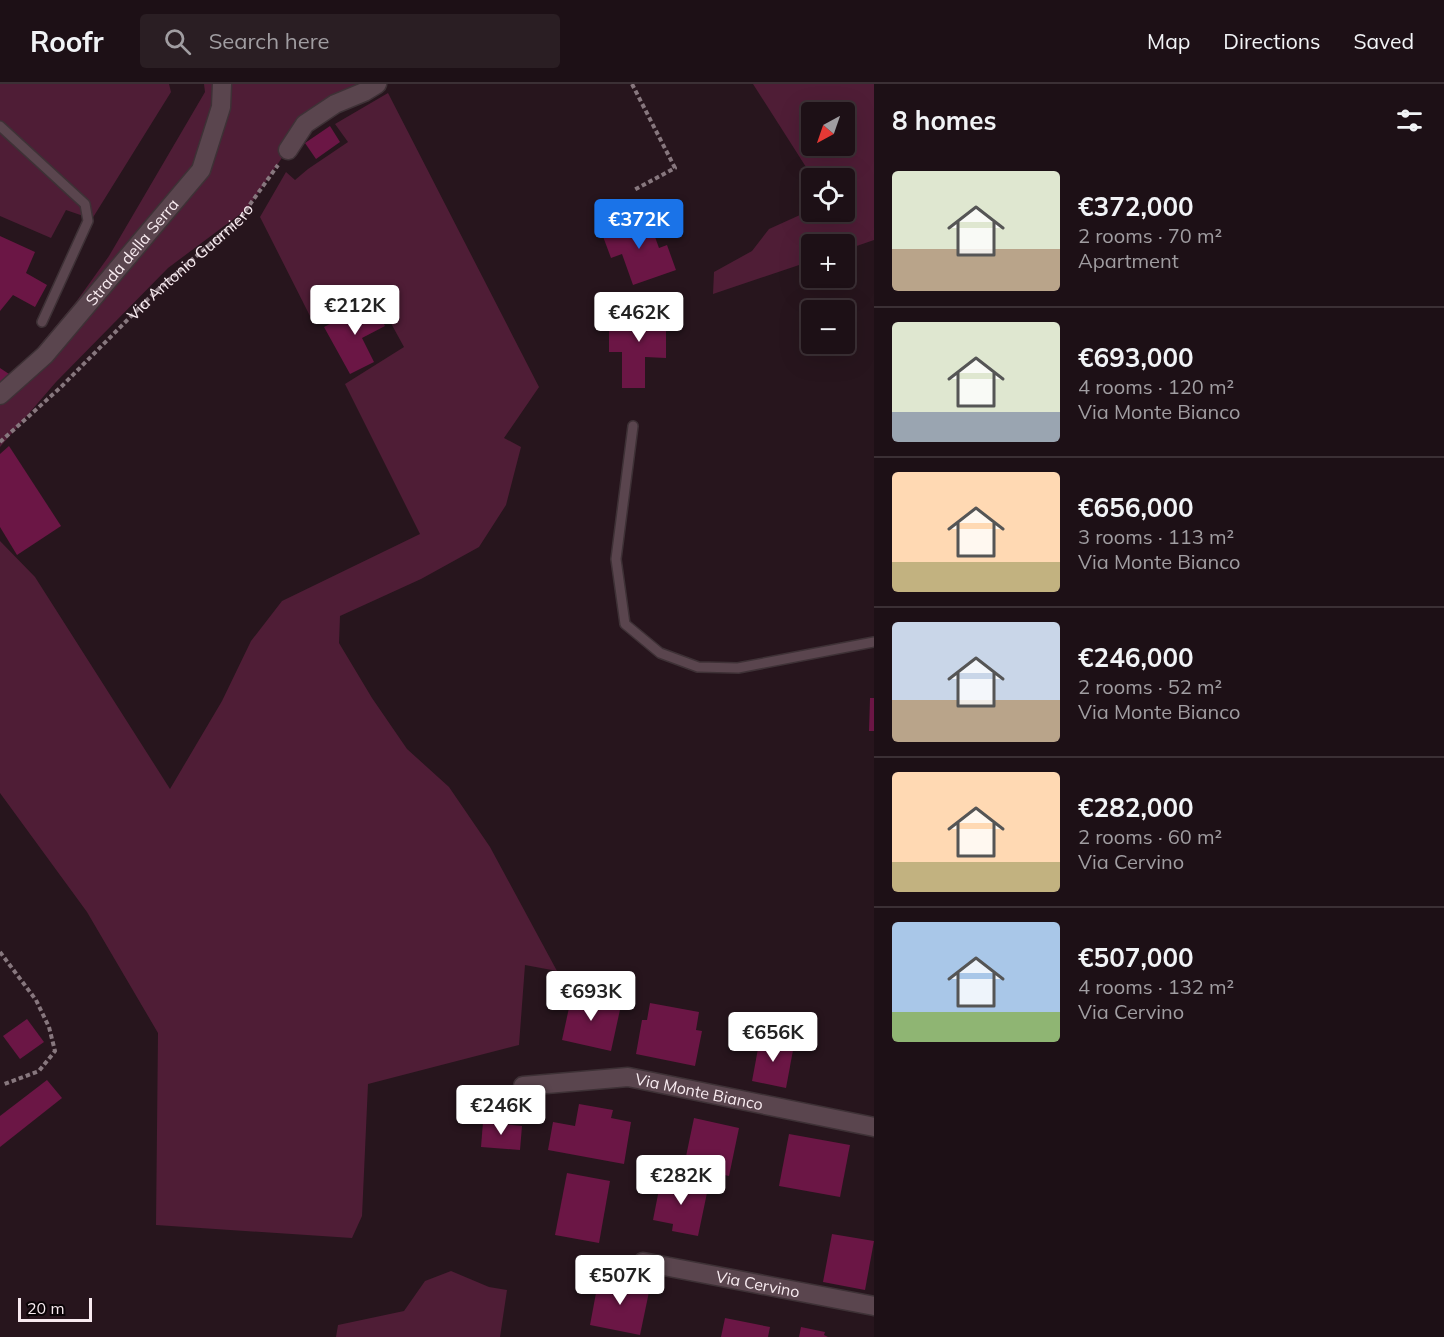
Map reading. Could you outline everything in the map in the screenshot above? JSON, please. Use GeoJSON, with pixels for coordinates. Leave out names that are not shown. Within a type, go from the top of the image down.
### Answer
{"type":"FeatureCollection","features":[{"type":"Feature","properties":{"kind":"street","name":"Strada della Serra"},"geometry":{"type":"LineString","coordinates":[[0,395],[45,355],[201,170],[221,107],[222,84]]}},
{"type":"Feature","properties":{"kind":"street"},"geometry":{"type":"LineString","coordinates":[[288,150],[305,124],[335,104],[377,84]]}},
{"type":"Feature","properties":{"kind":"street","name":"Via Monte Bianco"},"geometry":{"type":"LineString","coordinates":[[523,1086],[628,1077],[874,1127]]}},
{"type":"Feature","properties":{"kind":"street","name":"Via Cervino"},"geometry":{"type":"LineString","coordinates":[[643,1262],[874,1306]]}},
{"type":"Feature","properties":{"kind":"lane"},"geometry":{"type":"LineString","coordinates":[[0,126],[85,204],[88,221],[42,322]]}},
{"type":"Feature","properties":{"kind":"lane"},"geometry":{"type":"LineString","coordinates":[[633,426],[616,559],[625,624],[660,653],[698,667],[738,668],[874,642]]}},
{"type":"Feature","properties":{"kind":"path"},"geometry":{"type":"LineString","coordinates":[[632,84],[675,168],[634,190]]}},
{"type":"Feature","properties":{"kind":"path","name":"Via Antonio Guarniero"},"geometry":{"type":"LineString","coordinates":[[0,442],[60,388],[154,293],[242,217],[288,150]]}},
{"type":"Feature","properties":{"kind":"path"},"geometry":{"type":"LineString","coordinates":[[0,952],[36,1000],[49,1027],[55,1051],[39,1071],[2,1086]]}},
{"type":"Feature","properties":{"kind":"shaded area"},"geometry":{"type":"Polygon","coordinates":[[[0,84],[169,84],[171,92],[92,219],[66,210],[51,238],[0,216],[0,84]]]}},
{"type":"Feature","properties":{"kind":"shaded area"},"geometry":{"type":"Polygon","coordinates":[[[204,84],[361,84],[305,124],[247,209],[168,268],[56,382],[0,447],[0,393],[76,302],[109,256],[205,92],[204,84]]]}},
{"type":"Feature","properties":{"kind":"shaded area"},"geometry":{"type":"Polygon","coordinates":[[[753,84],[874,84],[874,240],[855,247],[855,234],[801,234],[801,264],[713,294],[714,272],[752,251],[769,229],[801,215],[801,222],[855,222],[855,168],[807,168],[753,84]]]}},
{"type":"Feature","properties":{"kind":"shaded area"},"geometry":{"type":"Polygon","coordinates":[[[388,93],[539,387],[504,438],[521,447],[506,505],[479,547],[421,579],[340,616],[339,643],[372,698],[407,749],[449,787],[490,847],[557,971],[525,965],[519,1045],[368,1084],[362,1216],[352,1238],[156,1225],[158,1033],[87,912],[0,793],[0,541],[35,577],[170,789],[222,701],[251,641],[282,601],[420,534],[345,384],[404,347],[370,285],[311,318],[260,217],[286,172],[295,180],[348,142],[335,124],[388,93]]]}},
{"type":"Feature","properties":{"kind":"shaded area"},"geometry":{"type":"Polygon","coordinates":[[[451,1271],[489,1287],[507,1290],[500,1337],[336,1337],[338,1325],[404,1311],[425,1281],[451,1271]]]}},
{"type":"Feature","properties":{"kind":"building"},"geometry":{"type":"Polygon","coordinates":[[[330,126],[340,142],[316,159],[305,143],[330,126]]]}},
{"type":"Feature","properties":{"kind":"building"},"geometry":{"type":"Polygon","coordinates":[[[647,215],[659,248],[667,245],[676,270],[633,285],[622,254],[611,258],[601,231],[647,215]]]}},
{"type":"Feature","properties":{"kind":"building"},"geometry":{"type":"Polygon","coordinates":[[[0,236],[35,252],[26,273],[47,285],[35,307],[13,295],[0,311],[0,236]]]}},
{"type":"Feature","properties":{"kind":"building"},"geometry":{"type":"Polygon","coordinates":[[[372,302],[385,326],[362,338],[374,362],[350,374],[324,327],[372,302]]]}},
{"type":"Feature","properties":{"kind":"building"},"geometry":{"type":"Polygon","coordinates":[[[642,308],[666,308],[666,358],[645,357],[645,388],[622,388],[622,352],[609,352],[609,319],[630,320],[642,308]]]}},
{"type":"Feature","properties":{"kind":"building"},"geometry":{"type":"Polygon","coordinates":[[[0,368],[9,374],[0,384],[0,368]]]}},
{"type":"Feature","properties":{"kind":"building"},"geometry":{"type":"Polygon","coordinates":[[[9,446],[61,526],[17,555],[0,527],[0,454],[9,446]]]}},
{"type":"Feature","properties":{"kind":"building"},"geometry":{"type":"Polygon","coordinates":[[[870,698],[874,698],[874,731],[869,731],[870,698]]]}},
{"type":"Feature","properties":{"kind":"building"},"geometry":{"type":"Polygon","coordinates":[[[572,994],[621,1005],[611,1051],[562,1040],[572,994]]]}},
{"type":"Feature","properties":{"kind":"building"},"geometry":{"type":"Polygon","coordinates":[[[650,1003],[699,1012],[696,1030],[702,1031],[695,1066],[636,1054],[642,1020],[647,1020],[650,1003]]]}},
{"type":"Feature","properties":{"kind":"building"},"geometry":{"type":"Polygon","coordinates":[[[27,1019],[44,1042],[20,1059],[3,1036],[27,1019]]]}},
{"type":"Feature","properties":{"kind":"building"},"geometry":{"type":"Polygon","coordinates":[[[760,1038],[794,1045],[786,1088],[752,1081],[760,1038]]]}},
{"type":"Feature","properties":{"kind":"building"},"geometry":{"type":"Polygon","coordinates":[[[47,1080],[62,1098],[0,1147],[0,1116],[47,1080]]]}},
{"type":"Feature","properties":{"kind":"building"},"geometry":{"type":"Polygon","coordinates":[[[579,1104],[613,1110],[611,1118],[631,1122],[624,1164],[548,1150],[553,1122],[575,1126],[579,1104]]]}},
{"type":"Feature","properties":{"kind":"building"},"geometry":{"type":"Polygon","coordinates":[[[694,1118],[739,1128],[729,1176],[684,1166],[694,1118]]]}},
{"type":"Feature","properties":{"kind":"building"},"geometry":{"type":"Polygon","coordinates":[[[483,1122],[522,1126],[520,1150],[481,1147],[483,1122]]]}},
{"type":"Feature","properties":{"kind":"building"},"geometry":{"type":"Polygon","coordinates":[[[789,1134],[850,1145],[840,1197],[779,1186],[789,1134]]]}},
{"type":"Feature","properties":{"kind":"building"},"geometry":{"type":"Polygon","coordinates":[[[567,1173],[610,1181],[599,1243],[555,1235],[567,1173]]]}},
{"type":"Feature","properties":{"kind":"building"},"geometry":{"type":"Polygon","coordinates":[[[661,1179],[708,1188],[698,1236],[672,1231],[673,1224],[653,1220],[661,1179]]]}},
{"type":"Feature","properties":{"kind":"building"},"geometry":{"type":"Polygon","coordinates":[[[832,1234],[874,1241],[865,1290],[823,1282],[832,1234]]]}},
{"type":"Feature","properties":{"kind":"building"},"geometry":{"type":"Polygon","coordinates":[[[599,1277],[650,1287],[640,1335],[590,1325],[599,1277]]]}},
{"type":"Feature","properties":{"kind":"building"},"geometry":{"type":"Polygon","coordinates":[[[725,1318],[770,1327],[768,1337],[721,1337],[725,1318]]]}},
{"type":"Feature","properties":{"kind":"building"},"geometry":{"type":"Polygon","coordinates":[[[801,1327],[825,1332],[824,1335],[828,1337],[799,1337],[801,1327]]]}}]}
